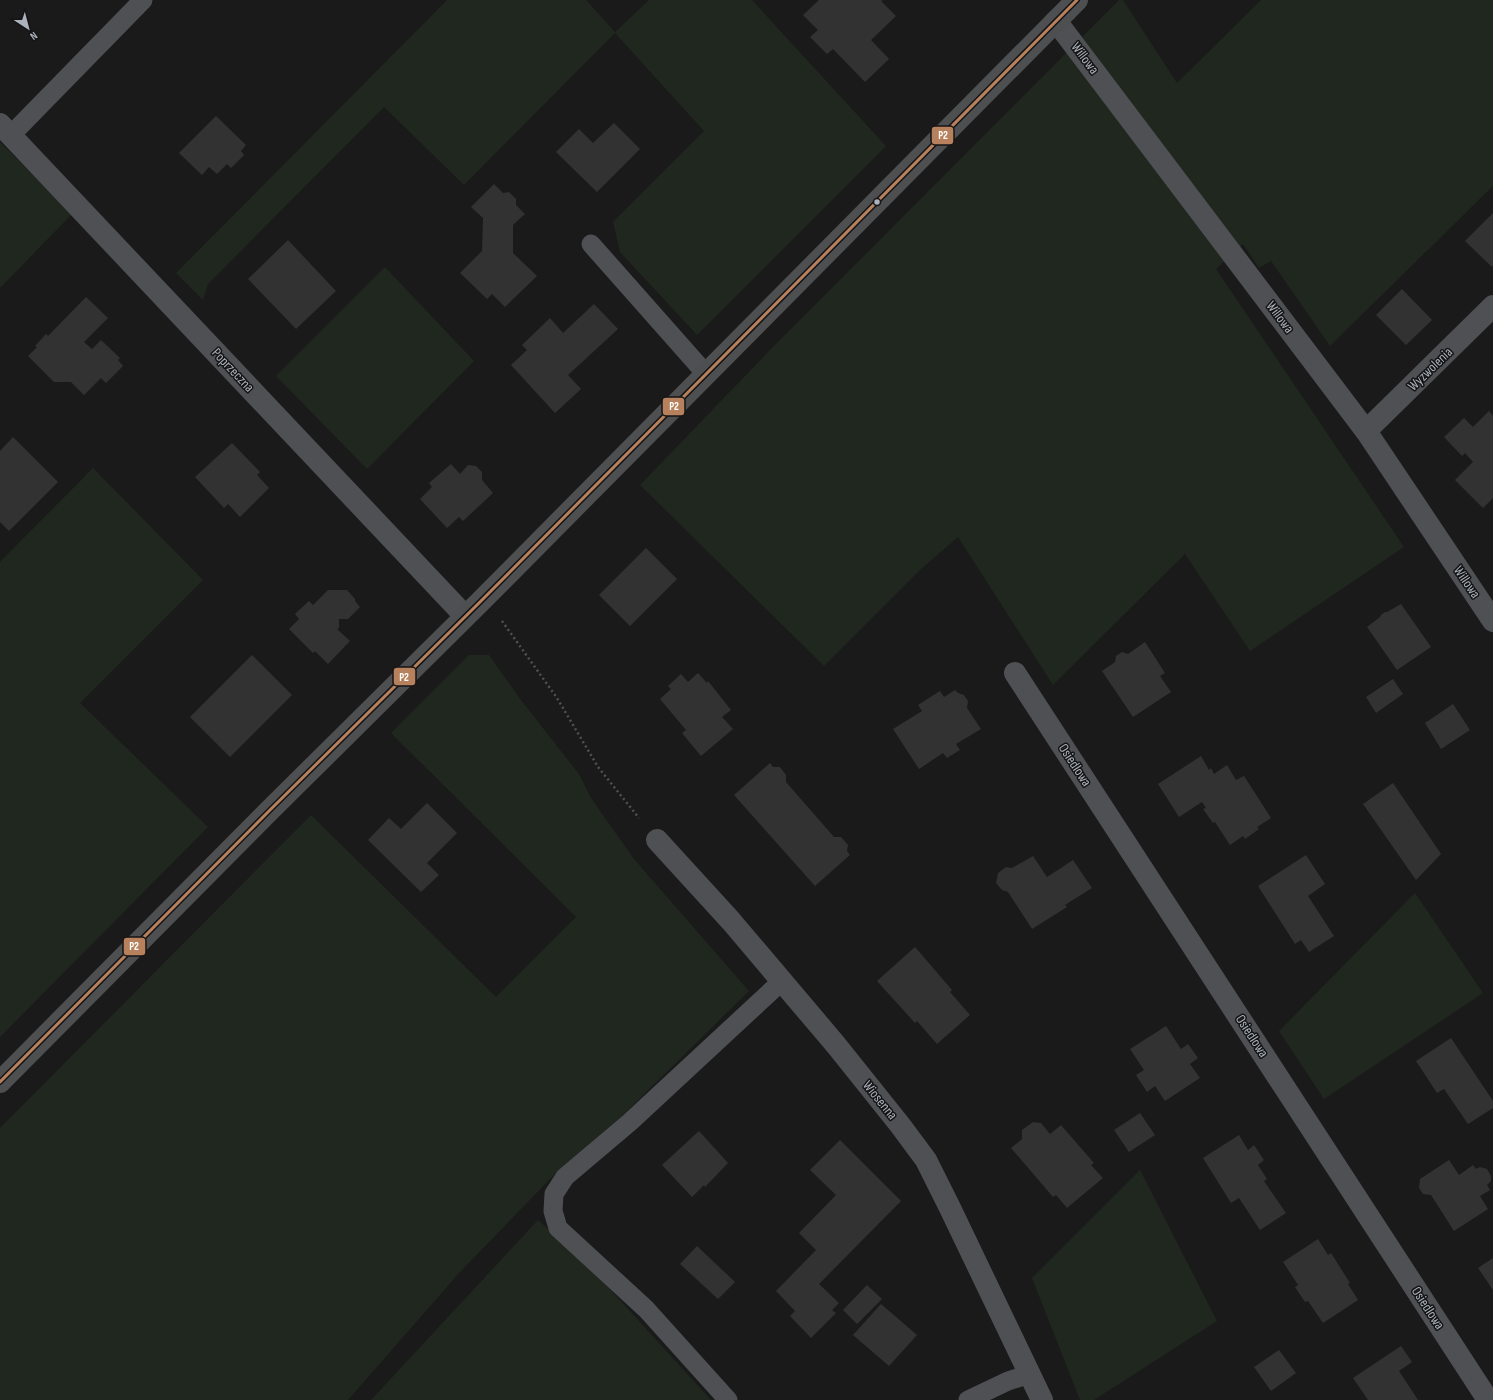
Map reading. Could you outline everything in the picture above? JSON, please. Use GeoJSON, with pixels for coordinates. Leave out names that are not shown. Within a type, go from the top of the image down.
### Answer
{"type":"FeatureCollection","features":[{"type":"Feature","properties":{"kind":"street"},"geometry":{"type":"LineString","coordinates":[[0,1082],[270,810],[481,601],[1077,0]]}},
{"type":"Feature","properties":{"kind":"street","name":"Willowa"},"geometry":{"type":"LineString","coordinates":[[1056,21],[1366,431],[1493,621]]}},
{"type":"Feature","properties":{"kind":"street","name":"Poprzeczna"},"geometry":{"type":"LineString","coordinates":[[5,130],[465,616]]}},
{"type":"Feature","properties":{"kind":"street","name":"Wyzwolenia"},"geometry":{"type":"LineString","coordinates":[[1366,431],[1493,306]]}},
{"type":"Feature","properties":{"kind":"street","name":"Osiedlowa"},"geometry":{"type":"LineString","coordinates":[[1015,672],[1488,1400]]}},
{"type":"Feature","properties":{"kind":"street","name":"Wiosenna"},"geometry":{"type":"LineString","coordinates":[[657,840],[782,981],[841,1051],[926,1160],[1042,1400]]}},
{"type":"Feature","properties":{"kind":"lane"},"geometry":{"type":"LineString","coordinates":[[5,130],[143,0]]}},
{"type":"Feature","properties":{"kind":"lane"},"geometry":{"type":"LineString","coordinates":[[591,244],[706,374]]}},
{"type":"Feature","properties":{"kind":"lane"},"geometry":{"type":"LineString","coordinates":[[728,1400],[646,1309],[558,1228],[552,1211],[554,1194],[565,1177],[630,1122],[782,981]]}},
{"type":"Feature","properties":{"kind":"lane"},"geometry":{"type":"LineString","coordinates":[[968,1400],[1008,1381],[1030,1374]]}},
{"type":"Feature","properties":{"kind":"path"},"geometry":{"type":"LineString","coordinates":[[481,601],[497,614],[557,698],[598,767],[657,840]]}},
{"type":"Feature","properties":{"kind":"shaded area"},"geometry":{"type":"Polygon","coordinates":[[[447,0],[586,0],[615,32],[649,0],[752,0],[886,146],[697,335],[620,252],[613,222],[704,131],[615,33],[464,185],[384,107],[208,284],[203,300],[176,273],[447,0]]]}},
{"type":"Feature","properties":{"kind":"shaded area"},"geometry":{"type":"Polygon","coordinates":[[[1119,0],[1123,0],[1177,83],[1261,0],[1493,0],[1493,186],[1330,346],[1271,261],[1259,268],[1243,244],[1216,269],[1404,547],[1250,651],[1185,554],[1053,685],[958,537],[920,570],[824,666],[640,485],[769,351],[1119,0]]]}},
{"type":"Feature","properties":{"kind":"shaded area"},"geometry":{"type":"Polygon","coordinates":[[[0,142],[72,214],[0,288],[0,142]]]}},
{"type":"Feature","properties":{"kind":"shaded area"},"geometry":{"type":"Polygon","coordinates":[[[385,267],[474,361],[367,469],[276,376],[385,267]]]}},
{"type":"Feature","properties":{"kind":"shaded area"},"geometry":{"type":"Polygon","coordinates":[[[93,468],[203,580],[80,703],[208,827],[0,1037],[0,562],[93,468]]]}},
{"type":"Feature","properties":{"kind":"shaded area"},"geometry":{"type":"Polygon","coordinates":[[[469,655],[489,655],[521,700],[579,774],[591,798],[634,859],[749,991],[624,1114],[553,1176],[460,1272],[348,1400],[0,1400],[0,1128],[311,815],[496,997],[576,917],[391,733],[469,655]]]}},
{"type":"Feature","properties":{"kind":"shaded area"},"geometry":{"type":"Polygon","coordinates":[[[1415,893],[1483,993],[1324,1099],[1279,1031],[1415,893]]]}},
{"type":"Feature","properties":{"kind":"shaded area"},"geometry":{"type":"Polygon","coordinates":[[[1140,1170],[1217,1321],[1094,1400],[1080,1400],[1032,1278],[1140,1170]]]}},
{"type":"Feature","properties":{"kind":"shaded area"},"geometry":{"type":"Polygon","coordinates":[[[538,1220],[588,1265],[711,1400],[371,1400],[538,1220]]]}},
{"type":"Feature","properties":{"kind":"building"},"geometry":{"type":"Polygon","coordinates":[[[819,0],[883,0],[881,1],[896,16],[871,40],[889,59],[865,82],[833,49],[827,54],[810,37],[818,30],[803,15],[819,0]]]}},
{"type":"Feature","properties":{"kind":"building"},"geometry":{"type":"Polygon","coordinates":[[[216,116],[246,145],[241,151],[244,155],[231,168],[227,164],[217,174],[209,167],[202,175],[179,153],[216,116]]]}},
{"type":"Feature","properties":{"kind":"building"},"geometry":{"type":"Polygon","coordinates":[[[614,123],[640,149],[597,192],[556,152],[579,129],[593,143],[614,123]]]}},
{"type":"Feature","properties":{"kind":"building"},"geometry":{"type":"Polygon","coordinates":[[[494,184],[503,193],[509,192],[516,199],[516,205],[525,214],[513,225],[513,253],[537,276],[505,307],[492,294],[487,299],[460,273],[482,251],[483,218],[471,207],[494,184]]]}},
{"type":"Feature","properties":{"kind":"building"},"geometry":{"type":"Polygon","coordinates":[[[1493,213],[1493,265],[1492,267],[1465,241],[1493,213]]]}},
{"type":"Feature","properties":{"kind":"building"},"geometry":{"type":"Polygon","coordinates":[[[288,240],[336,291],[296,329],[248,279],[288,240]]]}},
{"type":"Feature","properties":{"kind":"building"},"geometry":{"type":"Polygon","coordinates":[[[1402,289],[1432,320],[1406,345],[1376,315],[1402,289]]]}},
{"type":"Feature","properties":{"kind":"building"},"geometry":{"type":"Polygon","coordinates":[[[86,297],[108,318],[84,342],[92,349],[101,340],[120,358],[118,360],[123,366],[106,383],[101,378],[84,395],[71,382],[54,382],[28,356],[37,347],[35,346],[46,334],[48,336],[86,297]]]}},
{"type":"Feature","properties":{"kind":"building"},"geometry":{"type":"Polygon","coordinates":[[[594,304],[618,329],[568,375],[581,389],[555,413],[511,365],[527,350],[522,345],[550,318],[563,333],[594,304]]]}},
{"type":"Feature","properties":{"kind":"building"},"geometry":{"type":"Polygon","coordinates":[[[1489,411],[1493,416],[1493,498],[1483,508],[1455,480],[1473,462],[1465,453],[1462,456],[1444,437],[1464,418],[1473,427],[1489,411]]]}},
{"type":"Feature","properties":{"kind":"building"},"geometry":{"type":"Polygon","coordinates":[[[13,437],[58,482],[9,531],[0,522],[0,451],[13,437]]]}},
{"type":"Feature","properties":{"kind":"building"},"geometry":{"type":"Polygon","coordinates":[[[232,443],[260,472],[257,475],[269,488],[240,517],[228,504],[224,508],[195,477],[232,443]]]}},
{"type":"Feature","properties":{"kind":"building"},"geometry":{"type":"Polygon","coordinates":[[[451,464],[460,474],[468,465],[476,466],[482,472],[482,480],[493,493],[463,521],[459,517],[447,528],[420,499],[432,487],[429,483],[451,464]]]}},
{"type":"Feature","properties":{"kind":"building"},"geometry":{"type":"Polygon","coordinates":[[[646,548],[677,579],[630,626],[599,595],[646,548]]]}},
{"type":"Feature","properties":{"kind":"building"},"geometry":{"type":"Polygon","coordinates":[[[328,590],[347,590],[360,607],[348,619],[339,619],[339,628],[337,629],[350,641],[328,664],[315,651],[313,653],[289,629],[299,619],[295,614],[309,601],[313,605],[328,590]]]}},
{"type":"Feature","properties":{"kind":"building"},"geometry":{"type":"Polygon","coordinates":[[[1401,604],[1431,647],[1397,670],[1367,627],[1385,612],[1401,604]]]}},
{"type":"Feature","properties":{"kind":"building"},"geometry":{"type":"Polygon","coordinates":[[[1145,642],[1165,673],[1160,676],[1171,692],[1133,717],[1102,671],[1115,662],[1116,656],[1122,652],[1128,654],[1145,642]]]}},
{"type":"Feature","properties":{"kind":"building"},"geometry":{"type":"Polygon","coordinates":[[[252,655],[292,695],[230,757],[190,717],[252,655]]]}},
{"type":"Feature","properties":{"kind":"building"},"geometry":{"type":"Polygon","coordinates":[[[698,673],[707,683],[708,681],[731,710],[722,717],[733,729],[701,756],[682,733],[686,730],[660,699],[671,689],[668,686],[681,674],[688,682],[698,673]]]}},
{"type":"Feature","properties":{"kind":"building"},"geometry":{"type":"Polygon","coordinates":[[[1393,679],[1403,694],[1376,713],[1366,697],[1393,679]]]}},
{"type":"Feature","properties":{"kind":"building"},"geometry":{"type":"Polygon","coordinates":[[[955,690],[964,695],[968,701],[967,708],[981,729],[956,744],[960,750],[947,758],[943,753],[919,769],[893,729],[922,711],[918,705],[940,691],[944,697],[955,690]]]}},
{"type":"Feature","properties":{"kind":"building"},"geometry":{"type":"Polygon","coordinates":[[[1453,704],[1470,730],[1441,749],[1425,723],[1453,704]]]}},
{"type":"Feature","properties":{"kind":"building"},"geometry":{"type":"Polygon","coordinates":[[[1201,756],[1209,770],[1211,768],[1214,774],[1227,765],[1236,780],[1244,776],[1271,818],[1257,827],[1259,829],[1245,839],[1243,836],[1230,845],[1215,822],[1213,823],[1203,809],[1206,808],[1202,802],[1179,817],[1158,784],[1201,756]]]}},
{"type":"Feature","properties":{"kind":"building"},"geometry":{"type":"Polygon","coordinates":[[[770,763],[773,767],[780,767],[786,775],[786,782],[834,837],[841,837],[848,845],[847,851],[850,855],[815,886],[734,795],[770,763]]]}},
{"type":"Feature","properties":{"kind":"building"},"geometry":{"type":"Polygon","coordinates":[[[1393,783],[1441,854],[1416,880],[1363,804],[1393,783]]]}},
{"type":"Feature","properties":{"kind":"building"},"geometry":{"type":"Polygon","coordinates":[[[427,803],[457,833],[427,863],[439,875],[421,892],[368,840],[389,818],[401,829],[427,803]]]}},
{"type":"Feature","properties":{"kind":"building"},"geometry":{"type":"Polygon","coordinates":[[[1306,855],[1325,884],[1308,896],[1334,936],[1309,952],[1301,940],[1295,944],[1258,886],[1306,855]]]}},
{"type":"Feature","properties":{"kind":"building"},"geometry":{"type":"Polygon","coordinates":[[[1033,856],[1047,877],[1073,860],[1092,888],[1065,905],[1067,907],[1032,929],[1008,892],[1002,890],[996,883],[998,873],[1006,867],[1012,868],[1033,856]]]}},
{"type":"Feature","properties":{"kind":"building"},"geometry":{"type":"Polygon","coordinates":[[[915,947],[952,990],[950,992],[970,1015],[937,1044],[917,1021],[915,1023],[877,981],[915,947]]]}},
{"type":"Feature","properties":{"kind":"building"},"geometry":{"type":"Polygon","coordinates":[[[1166,1026],[1181,1049],[1188,1044],[1198,1058],[1190,1064],[1200,1078],[1165,1101],[1155,1086],[1147,1092],[1136,1075],[1144,1070],[1130,1049],[1166,1026]]]}},
{"type":"Feature","properties":{"kind":"building"},"geometry":{"type":"Polygon","coordinates":[[[1451,1038],[1493,1101],[1493,1108],[1468,1124],[1444,1089],[1437,1093],[1416,1061],[1451,1038]]]}},
{"type":"Feature","properties":{"kind":"building"},"geometry":{"type":"Polygon","coordinates":[[[1140,1113],[1155,1135],[1129,1152],[1114,1130],[1140,1113]]]}},
{"type":"Feature","properties":{"kind":"building"},"geometry":{"type":"Polygon","coordinates":[[[1033,1122],[1041,1123],[1050,1134],[1061,1125],[1094,1163],[1091,1165],[1103,1178],[1067,1208],[1056,1195],[1053,1197],[1011,1148],[1022,1139],[1022,1130],[1033,1122]]]}},
{"type":"Feature","properties":{"kind":"building"},"geometry":{"type":"Polygon","coordinates":[[[699,1131],[728,1163],[705,1187],[704,1185],[692,1197],[662,1165],[699,1131]]]}},
{"type":"Feature","properties":{"kind":"building"},"geometry":{"type":"Polygon","coordinates":[[[1239,1135],[1248,1150],[1254,1145],[1264,1160],[1258,1165],[1267,1179],[1264,1181],[1286,1213],[1260,1230],[1239,1198],[1231,1203],[1203,1158],[1239,1135]]]}},
{"type":"Feature","properties":{"kind":"building"},"geometry":{"type":"Polygon","coordinates":[[[840,1140],[901,1201],[819,1284],[839,1303],[832,1310],[836,1313],[811,1338],[790,1316],[795,1311],[776,1291],[816,1250],[799,1233],[836,1195],[810,1170],[840,1140]]]}},
{"type":"Feature","properties":{"kind":"building"},"geometry":{"type":"Polygon","coordinates":[[[1449,1160],[1459,1175],[1473,1165],[1476,1169],[1480,1167],[1487,1169],[1491,1176],[1491,1181],[1487,1185],[1490,1190],[1480,1196],[1488,1209],[1454,1231],[1431,1195],[1423,1194],[1419,1188],[1420,1179],[1449,1160]]]}},
{"type":"Feature","properties":{"kind":"building"},"geometry":{"type":"Polygon","coordinates":[[[1318,1239],[1328,1255],[1331,1253],[1350,1283],[1348,1284],[1358,1300],[1323,1323],[1308,1301],[1305,1302],[1295,1287],[1298,1285],[1283,1262],[1318,1239]]]}},
{"type":"Feature","properties":{"kind":"building"},"geometry":{"type":"Polygon","coordinates":[[[697,1246],[735,1282],[718,1299],[680,1264],[697,1246]]]}},
{"type":"Feature","properties":{"kind":"building"},"geometry":{"type":"Polygon","coordinates":[[[1493,1258],[1493,1290],[1478,1268],[1493,1258]]]}},
{"type":"Feature","properties":{"kind":"building"},"geometry":{"type":"Polygon","coordinates":[[[867,1285],[882,1299],[857,1324],[843,1310],[867,1285]]]}},
{"type":"Feature","properties":{"kind":"building"},"geometry":{"type":"Polygon","coordinates":[[[881,1304],[917,1335],[889,1366],[853,1335],[881,1304]]]}},
{"type":"Feature","properties":{"kind":"building"},"geometry":{"type":"Polygon","coordinates":[[[1401,1346],[1412,1362],[1399,1371],[1418,1400],[1368,1400],[1353,1378],[1401,1346]]]}},
{"type":"Feature","properties":{"kind":"building"},"geometry":{"type":"Polygon","coordinates":[[[1279,1350],[1296,1373],[1271,1391],[1254,1367],[1279,1350]]]}},
{"type":"Feature","properties":{"kind":"transit line","name":"P2"},"geometry":{"type":"LineString","coordinates":[[0,1082],[270,810],[481,601],[1077,0]]}}]}
